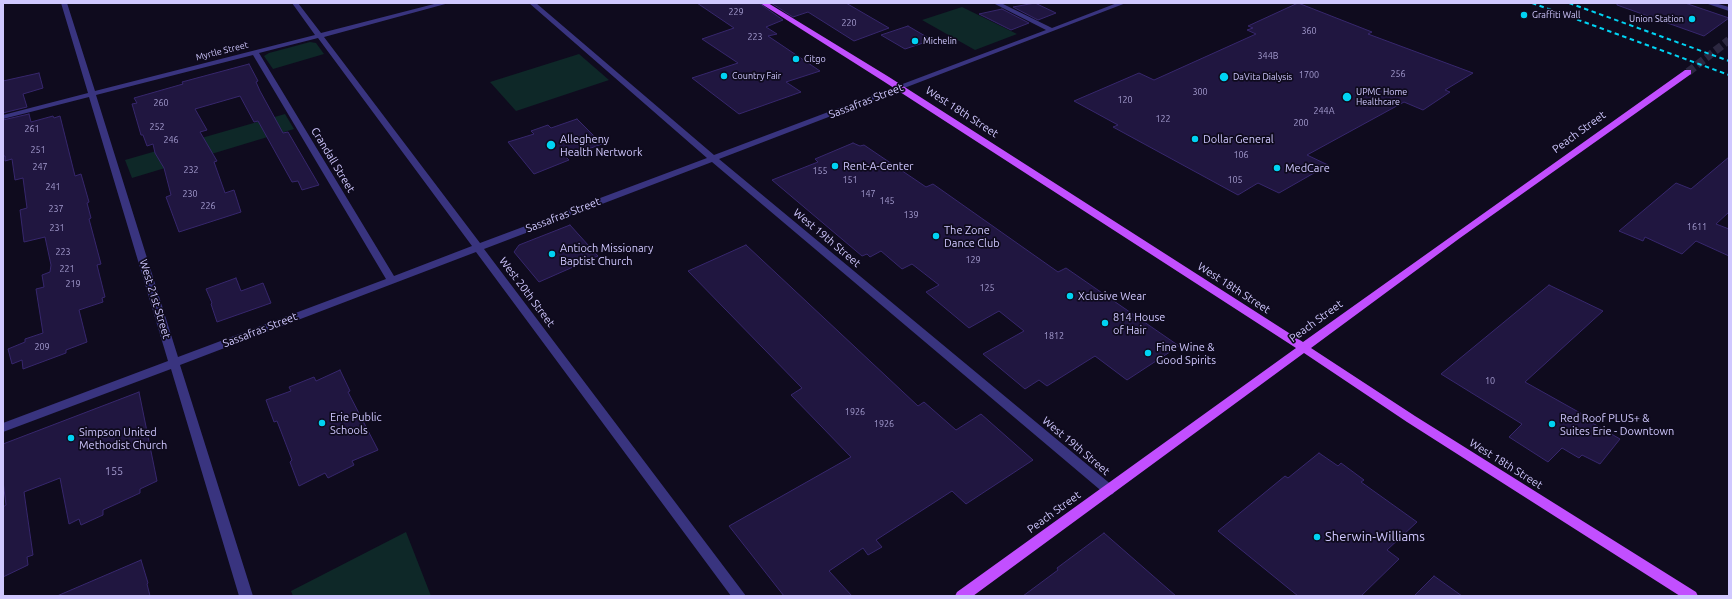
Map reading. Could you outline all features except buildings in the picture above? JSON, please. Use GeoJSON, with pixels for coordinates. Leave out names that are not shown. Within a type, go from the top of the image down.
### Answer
{"type":"FeatureCollection","features":[{"type":"Feature","properties":{"kind":"main road","name":"West 18th Street"},"geometry":{"type":"LineString","coordinates":[[763,3],[900,88],[1411,419],[1691,596]]}},
{"type":"Feature","properties":{"kind":"main road","name":"Peach Street"},"geometry":{"type":"LineString","coordinates":[[962,596],[1303,348],[1688,72]]}},
{"type":"Feature","properties":{"kind":"street","name":"West 21st Street"},"geometry":{"type":"LineString","coordinates":[[64,3],[246,596]]}},
{"type":"Feature","properties":{"kind":"street","name":"West 20th Street"},"geometry":{"type":"LineString","coordinates":[[295,3],[739,596]]}},
{"type":"Feature","properties":{"kind":"street","name":"Myrtle Street"},"geometry":{"type":"LineString","coordinates":[[3,117],[446,3]]}},
{"type":"Feature","properties":{"kind":"street","name":"West 19th Street"},"geometry":{"type":"LineString","coordinates":[[532,3],[712,158],[1109,490]]}},
{"type":"Feature","properties":{"kind":"street"},"geometry":{"type":"LineString","coordinates":[[996,3],[1051,30]]}},
{"type":"Feature","properties":{"kind":"street","name":"Sassafras Street"},"geometry":{"type":"LineString","coordinates":[[3,428],[1123,3]]}},
{"type":"Feature","properties":{"kind":"street"},"geometry":{"type":"LineString","coordinates":[[1708,3],[1729,9]]}},
{"type":"Feature","properties":{"kind":"street","name":"Crandall Street"},"geometry":{"type":"LineString","coordinates":[[256,52],[392,280]]}},
{"type":"Feature","properties":{"kind":"green space"},"geometry":{"type":"Polygon","coordinates":[[[962,7],[1017,34],[975,50],[922,20],[962,7]]]}},
{"type":"Feature","properties":{"kind":"green space"},"geometry":{"type":"Polygon","coordinates":[[[310,42],[316,43],[324,54],[273,69],[264,56],[269,53],[310,42]]]}},
{"type":"Feature","properties":{"kind":"green space"},"geometry":{"type":"Polygon","coordinates":[[[579,54],[609,80],[516,111],[490,82],[579,54]]]}},
{"type":"Feature","properties":{"kind":"green space"},"geometry":{"type":"Polygon","coordinates":[[[285,114],[294,129],[132,178],[125,160],[285,114]]]}},
{"type":"Feature","properties":{"kind":"green space"},"geometry":{"type":"Polygon","coordinates":[[[406,532],[431,596],[293,596],[291,591],[406,532]]]}},
{"type":"Feature","properties":{"kind":"tunnel"},"geometry":{"type":"LineString","coordinates":[[1688,72],[1729,40]]}},
{"type":"Feature","properties":{"kind":"railway"},"geometry":{"type":"LineString","coordinates":[[1532,3],[1729,75]]}},
{"type":"Feature","properties":{"kind":"railway"},"geometry":{"type":"LineString","coordinates":[[1569,3],[1729,61]]}},
{"type":"Feature","properties":{"kind":"place","name":"Graffiti Wall"},"geometry":{"type":"Point","coordinates":[1524,15]}},
{"type":"Feature","properties":{"kind":"place","name":"Union Station"},"geometry":{"type":"Point","coordinates":[1692,19]}},
{"type":"Feature","properties":{"kind":"place","name":"Michelin"},"geometry":{"type":"Point","coordinates":[915,41]}},
{"type":"Feature","properties":{"kind":"place","name":"Citgo"},"geometry":{"type":"Point","coordinates":[796,59]}},
{"type":"Feature","properties":{"kind":"place","name":"Country Fair"},"geometry":{"type":"Point","coordinates":[724,76]}},
{"type":"Feature","properties":{"kind":"place","name":"DaVita Dialysis"},"geometry":{"type":"Point","coordinates":[1224,77]}},
{"type":"Feature","properties":{"kind":"place","name":"UPMC Home Healthcare"},"geometry":{"type":"Point","coordinates":[1347,97]}},
{"type":"Feature","properties":{"kind":"place","name":"Dollar General"},"geometry":{"type":"Point","coordinates":[1195,139]}},
{"type":"Feature","properties":{"kind":"place","name":"Allegheny Health Nertwork"},"geometry":{"type":"Point","coordinates":[551,145]}},
{"type":"Feature","properties":{"kind":"place","name":"Rent-A-Center"},"geometry":{"type":"Point","coordinates":[835,166]}},
{"type":"Feature","properties":{"kind":"place","name":"MedCare"},"geometry":{"type":"Point","coordinates":[1277,168]}},
{"type":"Feature","properties":{"kind":"place","name":"The Zone Dance Club"},"geometry":{"type":"Point","coordinates":[936,236]}},
{"type":"Feature","properties":{"kind":"place","name":"Antioch Missionary Baptist Church"},"geometry":{"type":"Point","coordinates":[552,254]}},
{"type":"Feature","properties":{"kind":"place","name":"Xclusive Wear"},"geometry":{"type":"Point","coordinates":[1070,296]}},
{"type":"Feature","properties":{"kind":"place","name":"814 House of Hair"},"geometry":{"type":"Point","coordinates":[1105,323]}},
{"type":"Feature","properties":{"kind":"place","name":"Fine Wine & Good Spirits"},"geometry":{"type":"Point","coordinates":[1148,353]}},
{"type":"Feature","properties":{"kind":"place","name":"Erie Public Schools"},"geometry":{"type":"Point","coordinates":[322,423]}},
{"type":"Feature","properties":{"kind":"place","name":"Red Roof PLUS+ & Suites Erie - Downtown"},"geometry":{"type":"Point","coordinates":[1552,424]}},
{"type":"Feature","properties":{"kind":"place","name":"Simpson United Methodist Church"},"geometry":{"type":"Point","coordinates":[71,438]}},
{"type":"Feature","properties":{"kind":"place","name":"Sherwin-Williams"},"geometry":{"type":"Point","coordinates":[1317,537]}}]}
